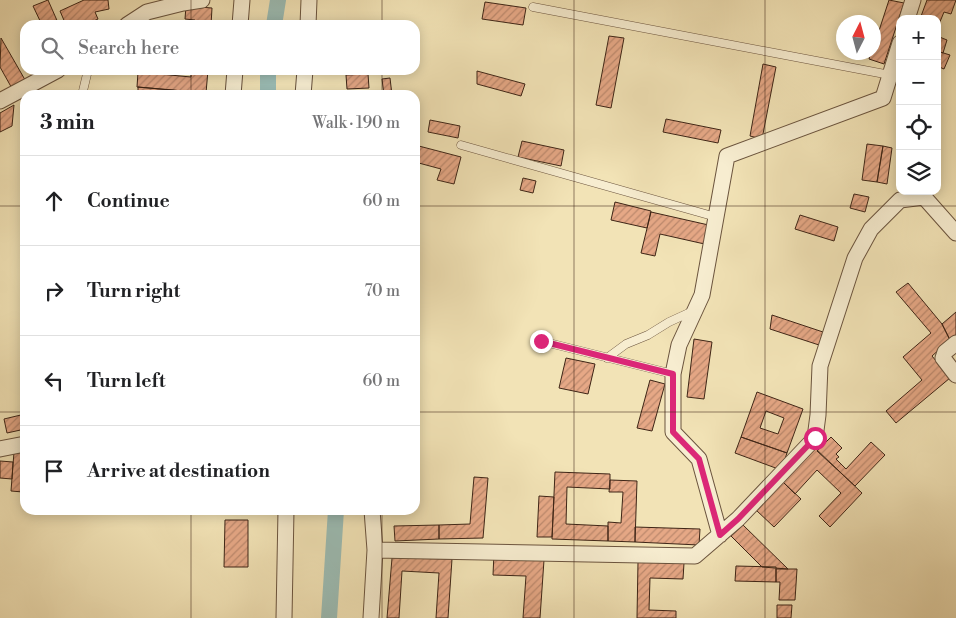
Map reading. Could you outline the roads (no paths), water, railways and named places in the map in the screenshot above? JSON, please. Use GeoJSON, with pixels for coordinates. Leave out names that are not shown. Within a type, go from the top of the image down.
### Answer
{"type":"FeatureCollection","features":[{"type":"Feature","properties":{"kind":"street"},"geometry":{"type":"LineString","coordinates":[[135,20],[148,12],[202,0]]}},
{"type":"Feature","properties":{"kind":"street"},"geometry":{"type":"LineString","coordinates":[[240,20],[242,0]]}},
{"type":"Feature","properties":{"kind":"street"},"geometry":{"type":"LineString","coordinates":[[308,20],[309,0]]}},
{"type":"Feature","properties":{"kind":"street"},"geometry":{"type":"LineString","coordinates":[[908,15],[913,0]]}},
{"type":"Feature","properties":{"kind":"street"},"geometry":{"type":"LineString","coordinates":[[720,535],[699,459],[673,432],[673,374],[679,345],[702,295],[727,156],[883,98],[896,56]]}},
{"type":"Feature","properties":{"kind":"street"},"geometry":{"type":"LineString","coordinates":[[21,90],[49,75]]}},
{"type":"Feature","properties":{"kind":"street"},"geometry":{"type":"LineString","coordinates":[[233,90],[235,75]]}},
{"type":"Feature","properties":{"kind":"street"},"geometry":{"type":"LineString","coordinates":[[303,90],[305,75]]}},
{"type":"Feature","properties":{"kind":"street"},"geometry":{"type":"LineString","coordinates":[[0,101],[20,90]]}},
{"type":"Feature","properties":{"kind":"street"},"geometry":{"type":"LineString","coordinates":[[375,550],[695,556],[738,519],[815,438],[820,366],[855,258],[871,229],[900,200],[924,197],[956,233]]}},
{"type":"Feature","properties":{"kind":"street"},"geometry":{"type":"LineString","coordinates":[[956,343],[945,352],[943,358],[956,375]]}},
{"type":"Feature","properties":{"kind":"street"},"geometry":{"type":"LineString","coordinates":[[0,449],[20,445]]}},
{"type":"Feature","properties":{"kind":"street"},"geometry":{"type":"LineString","coordinates":[[284,618],[286,515]]}},
{"type":"Feature","properties":{"kind":"street"},"geometry":{"type":"LineString","coordinates":[[371,618],[375,550],[372,515]]}},
{"type":"Feature","properties":{"kind":"lane"},"geometry":{"type":"LineString","coordinates":[[533,7],[890,75]]}},
{"type":"Feature","properties":{"kind":"lane"},"geometry":{"type":"LineString","coordinates":[[83,90],[87,75]]}},
{"type":"Feature","properties":{"kind":"lane"},"geometry":{"type":"LineString","coordinates":[[461,145],[716,217]]}},
{"type":"Feature","properties":{"kind":"lane"},"geometry":{"type":"LineString","coordinates":[[607,358],[626,344],[648,335],[669,322],[695,310]]}},
{"type":"Feature","properties":{"kind":"lane"},"geometry":{"type":"LineString","coordinates":[[541,341],[673,374]]}},
{"type":"Feature","properties":{"kind":"waterway"},"geometry":{"type":"LineString","coordinates":[[275,20],[278,0]]}},
{"type":"Feature","properties":{"kind":"waterway"},"geometry":{"type":"LineString","coordinates":[[268,75],[268,90]]}},
{"type":"Feature","properties":{"kind":"waterway"},"geometry":{"type":"LineString","coordinates":[[329,618],[336,515]]}}]}
